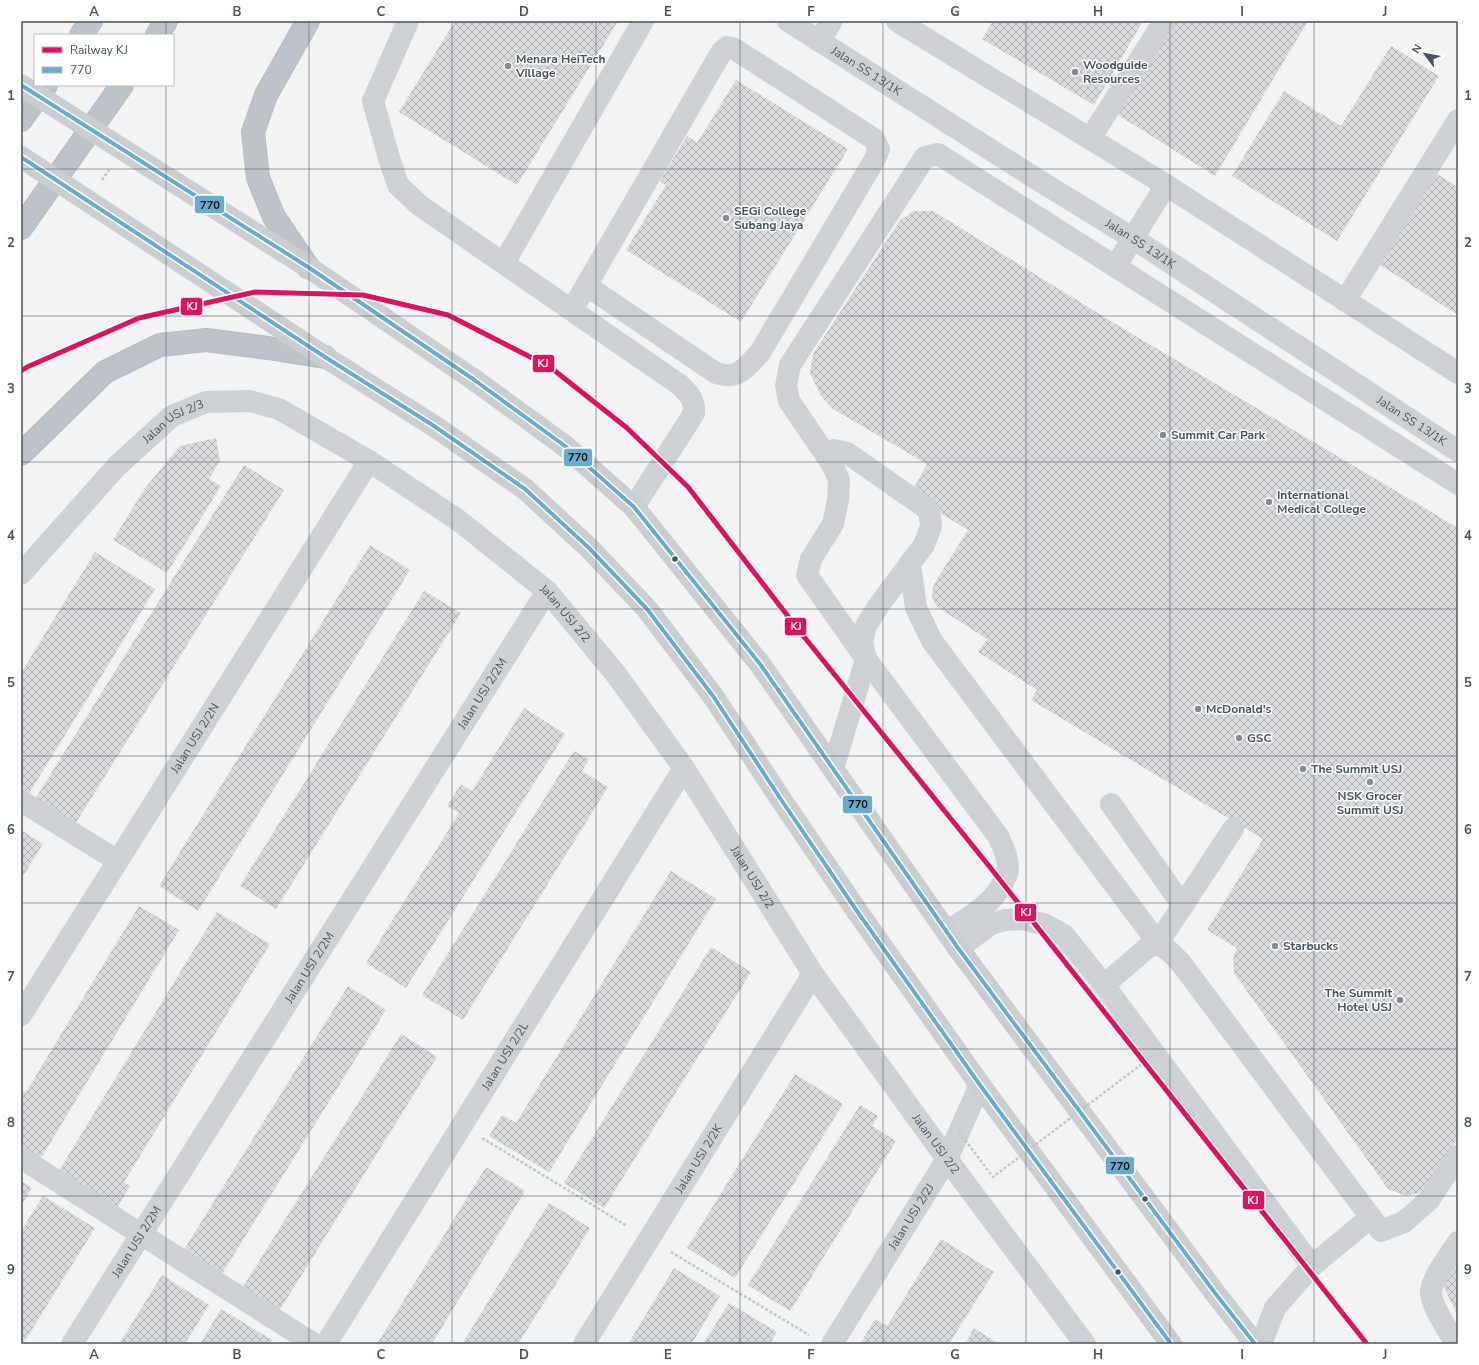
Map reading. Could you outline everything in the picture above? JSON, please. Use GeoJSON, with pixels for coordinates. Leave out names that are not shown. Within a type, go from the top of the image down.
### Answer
{"type":"FeatureCollection","features":[{"type":"Feature","properties":{"kind":"highway"},"geometry":{"type":"LineString","coordinates":[[82,34],[91,21]]}},
{"type":"Feature","properties":{"kind":"highway"},"geometry":{"type":"LineString","coordinates":[[158,34],[166,21]]}},
{"type":"Feature","properties":{"kind":"highway"},"geometry":{"type":"LineString","coordinates":[[308,21],[266,95],[253,132],[258,178],[274,217],[308,267]]}},
{"type":"Feature","properties":{"kind":"highway"},"geometry":{"type":"LineString","coordinates":[[21,120],[45,86]]}},
{"type":"Feature","properties":{"kind":"highway"},"geometry":{"type":"LineString","coordinates":[[21,228],[121,86]]}},
{"type":"Feature","properties":{"kind":"highway"},"geometry":{"type":"LineString","coordinates":[[21,454],[105,372],[160,345],[206,340],[325,357]]}},
{"type":"Feature","properties":{"kind":"main road"},"geometry":{"type":"LineString","coordinates":[[21,85],[308,267],[473,379],[565,446],[634,507],[760,664],[953,940],[1215,1293],[1255,1344]]}},
{"type":"Feature","properties":{"kind":"main road"},"geometry":{"type":"LineString","coordinates":[[21,157],[325,357],[434,426],[525,489],[589,548],[646,609],[713,696],[855,908],[980,1085],[1171,1344]]}},
{"type":"Feature","properties":{"kind":"street"},"geometry":{"type":"LineString","coordinates":[[408,21],[373,101],[398,186],[419,204],[680,385],[690,395],[695,404],[694,413],[634,507]]}},
{"type":"Feature","properties":{"kind":"street"},"geometry":{"type":"LineString","coordinates":[[504,263],[643,21]]}},
{"type":"Feature","properties":{"kind":"street","name":"Jalan SS 13/1K"},"geometry":{"type":"LineString","coordinates":[[788,21],[1134,239],[1458,451]]}},
{"type":"Feature","properties":{"kind":"street"},"geometry":{"type":"LineString","coordinates":[[819,41],[832,21]]}},
{"type":"Feature","properties":{"kind":"street"},"geometry":{"type":"LineString","coordinates":[[897,21],[1166,185],[1458,373]]}},
{"type":"Feature","properties":{"kind":"street"},"geometry":{"type":"LineString","coordinates":[[1090,139],[1164,21]]}},
{"type":"Feature","properties":{"kind":"street"},"geometry":{"type":"LineString","coordinates":[[572,310],[722,51],[727,47],[733,48],[874,139],[879,149],[875,159],[761,351],[749,365],[736,374],[725,376],[716,373],[587,286]]}},
{"type":"Feature","properties":{"kind":"street"},"geometry":{"type":"LineString","coordinates":[[1345,301],[1458,120]]}},
{"type":"Feature","properties":{"kind":"street"},"geometry":{"type":"LineString","coordinates":[[953,940],[984,906],[995,897],[1002,886],[1008,870],[1006,854],[998,836],[866,659],[807,575],[812,559],[833,524],[838,500],[839,480],[832,464],[789,401],[786,386],[790,365],[925,158],[938,154],[1458,484]]}},
{"type":"Feature","properties":{"kind":"street"},"geometry":{"type":"LineString","coordinates":[[1115,267],[1134,239],[1166,185]]}},
{"type":"Feature","properties":{"kind":"street","name":"Jalan USJ 2/3"},"geometry":{"type":"LineString","coordinates":[[21,574],[117,466],[172,416],[206,402],[250,402],[280,409],[369,461]]}},
{"type":"Feature","properties":{"kind":"street"},"geometry":{"type":"LineString","coordinates":[[826,455],[834,450],[847,453],[929,510],[931,526],[924,545],[879,605],[866,626],[862,642],[866,659],[834,769]]}},
{"type":"Feature","properties":{"kind":"street","name":"Jalan USJ 2/2"},"geometry":{"type":"LineString","coordinates":[[369,461],[458,520],[547,591],[615,673],[684,768],[813,974],[947,1159],[1085,1344]]}},
{"type":"Feature","properties":{"kind":"street","name":"Jalan USJ 2/2N"},"geometry":{"type":"LineString","coordinates":[[21,1015],[369,461]]}},
{"type":"Feature","properties":{"kind":"street"},"geometry":{"type":"LineString","coordinates":[[910,564],[916,608],[932,641],[1158,943],[1181,963],[1381,1231],[1404,1222],[1429,1200],[1458,1156]]}},
{"type":"Feature","properties":{"kind":"street","name":"Jalan USJ 2/2M"},"geometry":{"type":"LineString","coordinates":[[72,1344],[547,591]]}},
{"type":"Feature","properties":{"kind":"street","name":"Jalan USJ 2/2L"},"geometry":{"type":"LineString","coordinates":[[324,1344],[684,768]]}},
{"type":"Feature","properties":{"kind":"street"},"geometry":{"type":"LineString","coordinates":[[21,802],[118,861]]}},
{"type":"Feature","properties":{"kind":"street"},"geometry":{"type":"LineString","coordinates":[[1111,804],[1183,906]]}},
{"type":"Feature","properties":{"kind":"street"},"geometry":{"type":"LineString","coordinates":[[1104,985],[1147,948],[1158,943],[1233,829]]}},
{"type":"Feature","properties":{"kind":"street"},"geometry":{"type":"LineString","coordinates":[[953,940],[991,924],[1005,920],[1023,919],[1046,926],[1064,935],[1104,985],[1312,1266]]}},
{"type":"Feature","properties":{"kind":"street","name":"Jalan USJ 2/2K"},"geometry":{"type":"LineString","coordinates":[[584,1344],[813,974]]}},
{"type":"Feature","properties":{"kind":"street","name":"Jalan USJ 2/2J"},"geometry":{"type":"LineString","coordinates":[[832,1344],[947,1159],[980,1085]]}},
{"type":"Feature","properties":{"kind":"street"},"geometry":{"type":"LineString","coordinates":[[21,1158],[141,1234],[324,1344]]}},
{"type":"Feature","properties":{"kind":"street"},"geometry":{"type":"LineString","coordinates":[[1261,1344],[1275,1308],[1312,1266],[1371,1216]]}},
{"type":"Feature","properties":{"kind":"street"},"geometry":{"type":"LineString","coordinates":[[1456,1344],[1434,1304],[1431,1291],[1437,1276],[1458,1242]]}},
{"type":"Feature","properties":{"kind":"path"},"geometry":{"type":"LineString","coordinates":[[101,181],[110,169]]}},
{"type":"Feature","properties":{"kind":"path"},"geometry":{"type":"LineString","coordinates":[[959,1132],[993,1177],[1155,1054]]}},
{"type":"Feature","properties":{"kind":"building","name":"Menara HeiTech Village"},"geometry":{"type":"Polygon","coordinates":[[[455,21],[618,21],[517,185],[399,112],[455,21]]]}},
{"type":"Feature","properties":{"kind":"building","name":"Woodguide Resources"},"geometry":{"type":"Polygon","coordinates":[[[993,21],[1143,21],[1094,105],[982,39],[993,21]]]}},
{"type":"Feature","properties":{"kind":"building"},"geometry":{"type":"Polygon","coordinates":[[[1170,21],[1308,21],[1215,176],[1115,113],[1170,21]]]}},
{"type":"Feature","properties":{"kind":"building"},"geometry":{"type":"Polygon","coordinates":[[[1391,46],[1439,76],[1337,241],[1232,176],[1284,91],[1341,126],[1391,46]]]}},
{"type":"Feature","properties":{"kind":"building","name":"SEGi College Subang Jaya"},"geometry":{"type":"Polygon","coordinates":[[[736,80],[848,149],[741,322],[626,250],[666,185],[660,181],[687,136],[697,143],[736,80]]]}},
{"type":"Feature","properties":{"kind":"building"},"geometry":{"type":"Polygon","coordinates":[[[1434,172],[1458,187],[1458,315],[1377,263],[1434,172]]]}},
{"type":"Feature","properties":{"kind":"building","name":"The Summit USJ"},"geometry":{"type":"Polygon","coordinates":[[[914,211],[933,211],[1122,328],[1458,528],[1458,1139],[1422,1192],[1406,1196],[1388,1189],[1234,973],[1233,957],[1237,948],[1207,930],[1263,839],[1031,700],[1037,690],[978,652],[987,639],[937,607],[932,598],[933,587],[968,530],[910,495],[927,464],[833,409],[821,396],[810,373],[813,354],[900,220],[914,211]]]}},
{"type":"Feature","properties":{"kind":"building"},"geometry":{"type":"Polygon","coordinates":[[[216,438],[220,461],[209,479],[221,486],[167,573],[113,540],[145,488],[180,446],[216,438]]]}},
{"type":"Feature","properties":{"kind":"building"},"geometry":{"type":"Polygon","coordinates":[[[244,465],[284,490],[72,829],[32,804],[244,465]]]}},
{"type":"Feature","properties":{"kind":"building"},"geometry":{"type":"Polygon","coordinates":[[[370,545],[410,570],[198,911],[159,886],[370,545]]]}},
{"type":"Feature","properties":{"kind":"building"},"geometry":{"type":"Polygon","coordinates":[[[95,552],[155,589],[25,800],[21,798],[21,673],[95,552]]]}},
{"type":"Feature","properties":{"kind":"building"},"geometry":{"type":"Polygon","coordinates":[[[424,591],[461,613],[276,909],[240,886],[424,591]]]}},
{"type":"Feature","properties":{"kind":"building"},"geometry":{"type":"Polygon","coordinates":[[[524,708],[565,734],[406,988],[366,963],[459,813],[447,806],[461,784],[472,791],[524,708]]]}},
{"type":"Feature","properties":{"kind":"building"},"geometry":{"type":"Polygon","coordinates":[[[574,751],[589,759],[582,771],[608,787],[463,1020],[422,995],[574,751]]]}},
{"type":"Feature","properties":{"kind":"building"},"geometry":{"type":"Polygon","coordinates":[[[21,830],[43,844],[21,879],[21,830]]]}},
{"type":"Feature","properties":{"kind":"building"},"geometry":{"type":"Polygon","coordinates":[[[671,871],[716,899],[549,1172],[489,1136],[502,1115],[516,1123],[671,871]]]}},
{"type":"Feature","properties":{"kind":"building"},"geometry":{"type":"Polygon","coordinates":[[[139,906],[179,930],[38,1163],[21,1152],[21,1089],[26,1092],[139,906]]]}},
{"type":"Feature","properties":{"kind":"building"},"geometry":{"type":"Polygon","coordinates":[[[217,912],[270,944],[124,1182],[130,1186],[116,1210],[57,1174],[217,912]]]}},
{"type":"Feature","properties":{"kind":"building"},"geometry":{"type":"Polygon","coordinates":[[[711,947],[751,972],[604,1208],[564,1183],[711,947]]]}},
{"type":"Feature","properties":{"kind":"building"},"geometry":{"type":"Polygon","coordinates":[[[348,986],[386,1010],[220,1277],[182,1253],[348,986]]]}},
{"type":"Feature","properties":{"kind":"building"},"geometry":{"type":"Polygon","coordinates":[[[401,1034],[437,1057],[278,1313],[241,1290],[401,1034]]]}},
{"type":"Feature","properties":{"kind":"building"},"geometry":{"type":"Polygon","coordinates":[[[795,1074],[843,1104],[735,1278],[687,1248],[795,1074]]]}},
{"type":"Feature","properties":{"kind":"building"},"geometry":{"type":"Polygon","coordinates":[[[860,1105],[878,1116],[872,1126],[896,1141],[790,1311],[748,1285],[860,1105]]]}},
{"type":"Feature","properties":{"kind":"building"},"geometry":{"type":"Polygon","coordinates":[[[486,1167],[525,1191],[432,1344],[377,1344],[486,1167]]]}},
{"type":"Feature","properties":{"kind":"building"},"geometry":{"type":"Polygon","coordinates":[[[21,1181],[32,1188],[21,1206],[21,1181]]]}},
{"type":"Feature","properties":{"kind":"building"},"geometry":{"type":"Polygon","coordinates":[[[43,1196],[95,1228],[23,1344],[21,1344],[21,1231],[43,1196]]]}},
{"type":"Feature","properties":{"kind":"building"},"geometry":{"type":"Polygon","coordinates":[[[549,1203],[590,1228],[564,1271],[518,1344],[462,1344],[549,1203]]]}},
{"type":"Feature","properties":{"kind":"building"},"geometry":{"type":"Polygon","coordinates":[[[941,1239],[994,1272],[949,1344],[860,1344],[875,1319],[887,1326],[941,1239]]]}},
{"type":"Feature","properties":{"kind":"building"},"geometry":{"type":"Polygon","coordinates":[[[1458,1261],[1458,1317],[1443,1285],[1458,1261]]]}},
{"type":"Feature","properties":{"kind":"building"},"geometry":{"type":"Polygon","coordinates":[[[674,1268],[720,1296],[694,1340],[691,1344],[628,1344],[674,1268]]]}},
{"type":"Feature","properties":{"kind":"building"},"geometry":{"type":"Polygon","coordinates":[[[162,1275],[209,1305],[185,1344],[119,1344],[162,1275]]]}},
{"type":"Feature","properties":{"kind":"building"},"geometry":{"type":"Polygon","coordinates":[[[729,1303],[777,1332],[770,1344],[703,1344],[729,1303]]]}},
{"type":"Feature","properties":{"kind":"building"},"geometry":{"type":"Polygon","coordinates":[[[221,1309],[272,1340],[270,1344],[200,1344],[221,1309]]]}},
{"type":"Feature","properties":{"kind":"building"},"geometry":{"type":"Polygon","coordinates":[[[974,1328],[999,1344],[965,1344],[974,1328]]]}},
{"type":"Feature","properties":{"kind":"rail line","name":"KJ"},"geometry":{"type":"LineString","coordinates":[[21,371],[139,318],[255,292],[363,295],[448,315],[550,367],[627,428],[688,487],[801,633],[989,866],[1367,1344]]}},
{"type":"Feature","properties":{"kind":"transit line","name":"770"},"geometry":{"type":"LineString","coordinates":[[21,85],[308,267],[473,379],[565,446],[634,507],[760,664],[958,948],[1215,1293],[1255,1344]]}},
{"type":"Feature","properties":{"kind":"transit line","name":"770"},"geometry":{"type":"LineString","coordinates":[[21,157],[325,357],[434,426],[525,489],[589,548],[647,609],[713,696],[859,914],[980,1085],[1171,1344]]}},
{"type":"Feature","properties":{"kind":"place","name":"Menara HeiTech Village"},"geometry":{"type":"Point","coordinates":[508,66]}},
{"type":"Feature","properties":{"kind":"place","name":"Woodguide Resources"},"geometry":{"type":"Point","coordinates":[1075,72]}},
{"type":"Feature","properties":{"kind":"place","name":"SEGi College Subang Jaya"},"geometry":{"type":"Point","coordinates":[726,218]}},
{"type":"Feature","properties":{"kind":"place","name":"Summit Car Park"},"geometry":{"type":"Point","coordinates":[1163,435]}},
{"type":"Feature","properties":{"kind":"place","name":"International Medical College"},"geometry":{"type":"Point","coordinates":[1269,502]}},
{"type":"Feature","properties":{"kind":"place","name":"McDonald's"},"geometry":{"type":"Point","coordinates":[1198,709]}},
{"type":"Feature","properties":{"kind":"place","name":"GSC"},"geometry":{"type":"Point","coordinates":[1239,738]}},
{"type":"Feature","properties":{"kind":"place","name":"The Summit USJ"},"geometry":{"type":"Point","coordinates":[1303,769]}},
{"type":"Feature","properties":{"kind":"place","name":"NSK Grocer Summit USJ"},"geometry":{"type":"Point","coordinates":[1370,782]}},
{"type":"Feature","properties":{"kind":"place","name":"Starbucks"},"geometry":{"type":"Point","coordinates":[1275,946]}},
{"type":"Feature","properties":{"kind":"place","name":"The Summit Hotel USJ"},"geometry":{"type":"Point","coordinates":[1400,1000]}}]}
